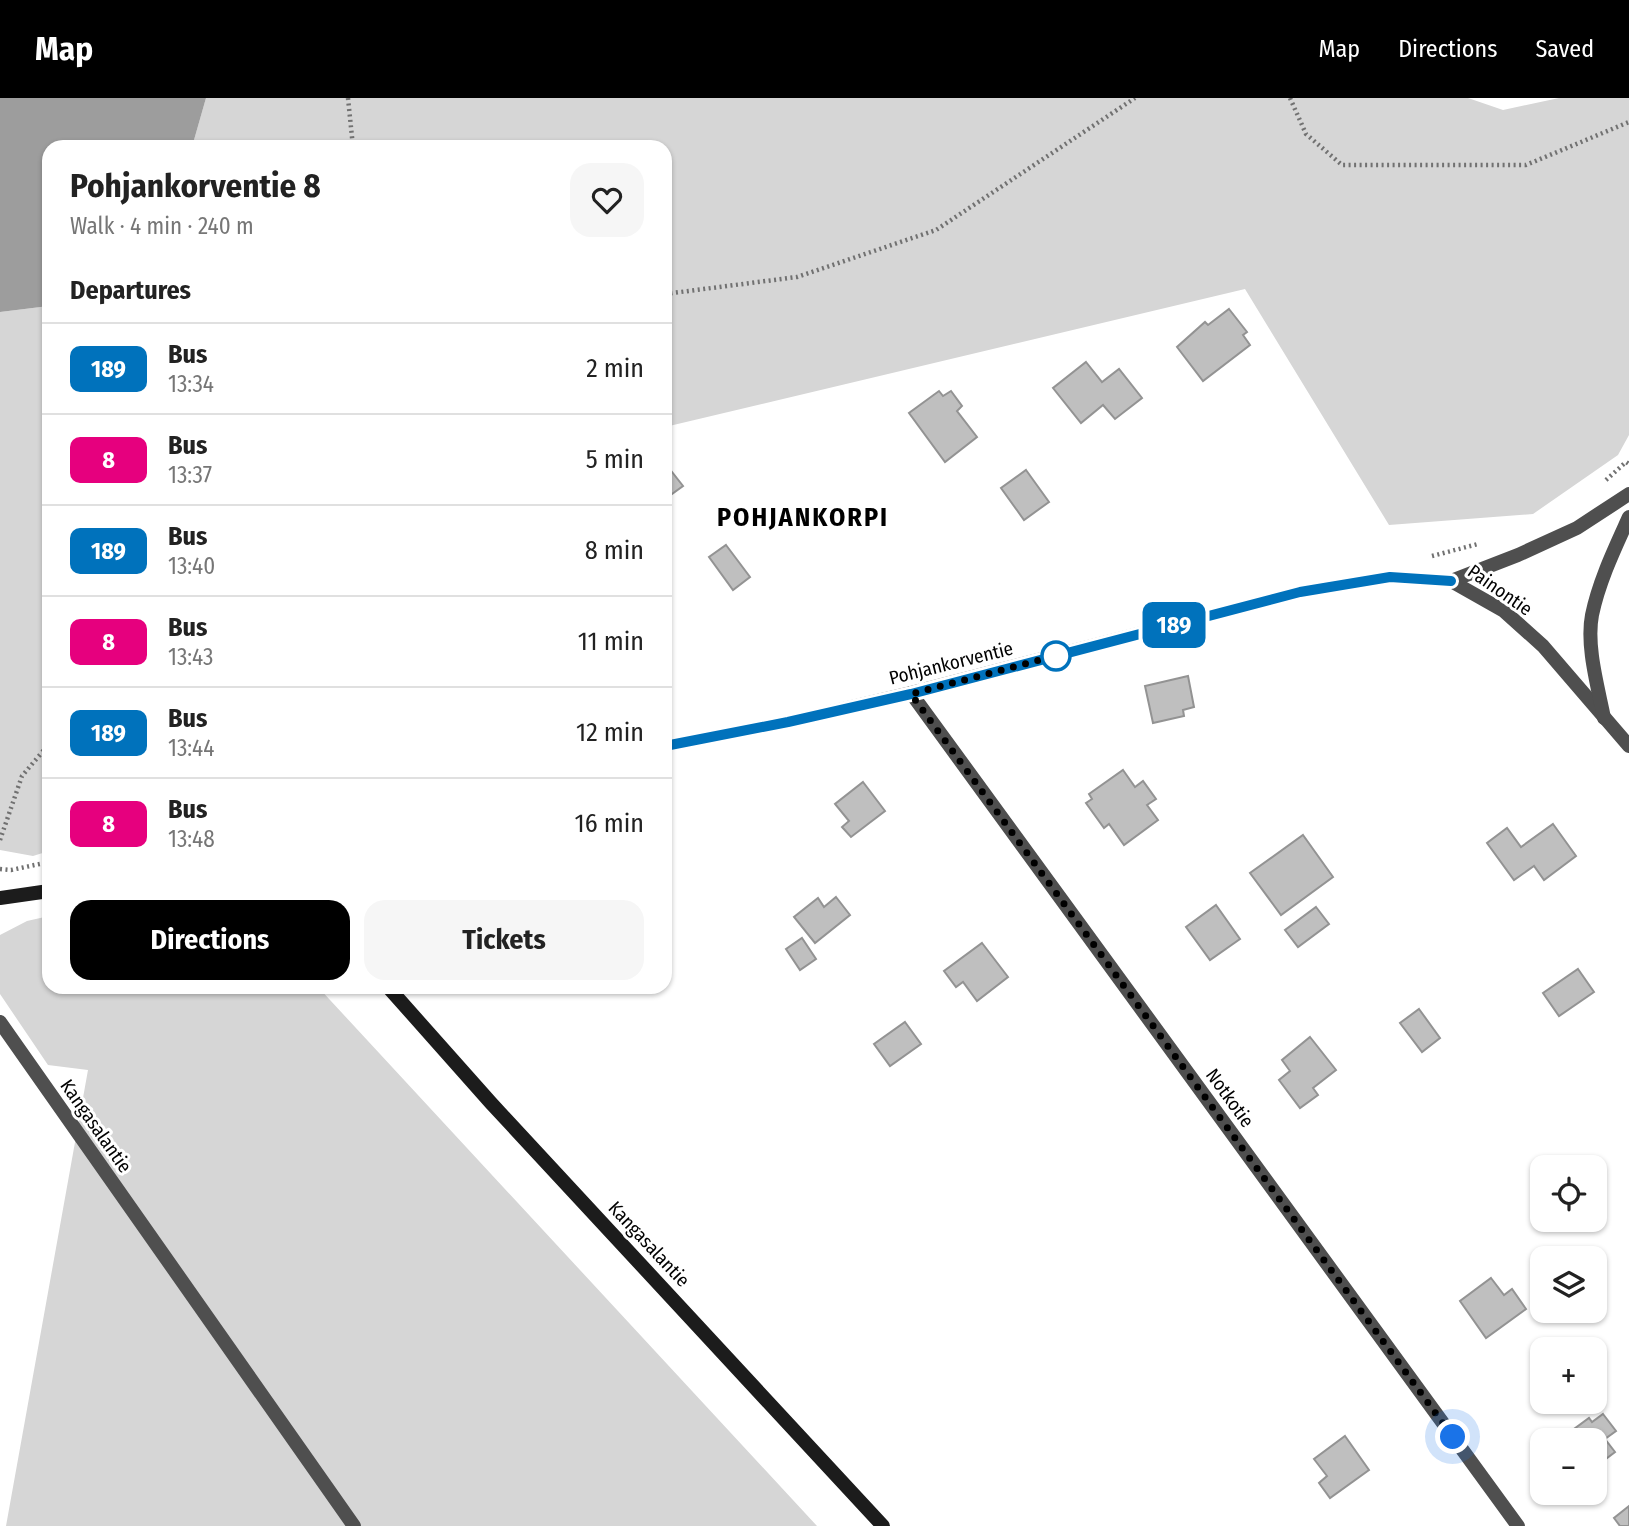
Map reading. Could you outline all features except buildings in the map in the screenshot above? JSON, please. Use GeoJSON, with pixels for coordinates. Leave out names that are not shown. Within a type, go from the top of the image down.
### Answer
{"type":"FeatureCollection","features":[{"type":"Feature","properties":{"kind":"main road"},"geometry":{"type":"LineString","coordinates":[[0,898],[42,892]]}},
{"type":"Feature","properties":{"kind":"main road","name":"Kangasalantie"},"geometry":{"type":"LineString","coordinates":[[394,994],[883,1526]]}},
{"type":"Feature","properties":{"kind":"street","name":"Painontie"},"geometry":{"type":"LineString","coordinates":[[1451,581],[1577,528],[1629,494]]}},
{"type":"Feature","properties":{"kind":"street"},"geometry":{"type":"LineString","coordinates":[[1604,718],[1592,661],[1592,616],[1611,556],[1629,517]]}},
{"type":"Feature","properties":{"kind":"street","name":"Pohjankorventie"},"geometry":{"type":"LineString","coordinates":[[672,745],[911,694],[1300,592],[1390,577],[1451,581]]}},
{"type":"Feature","properties":{"kind":"street","name":"Painontie"},"geometry":{"type":"LineString","coordinates":[[1451,581],[1504,611],[1543,646],[1629,746]]}},
{"type":"Feature","properties":{"kind":"street","name":"Notkotie"},"geometry":{"type":"LineString","coordinates":[[911,694],[1518,1526]]}},
{"type":"Feature","properties":{"kind":"street","name":"Kangasalantie"},"geometry":{"type":"LineString","coordinates":[[0,1022],[354,1526]]}},
{"type":"Feature","properties":{"kind":"path"},"geometry":{"type":"LineString","coordinates":[[348,98],[352,140]]}},
{"type":"Feature","properties":{"kind":"path"},"geometry":{"type":"LineString","coordinates":[[672,293],[797,277],[936,230],[1135,98]]}},
{"type":"Feature","properties":{"kind":"path"},"geometry":{"type":"LineString","coordinates":[[1290,98],[1306,134],[1342,165],[1526,165],[1629,122]]}},
{"type":"Feature","properties":{"kind":"path"},"geometry":{"type":"LineString","coordinates":[[0,841],[22,776],[42,752]]}},
{"type":"Feature","properties":{"kind":"path"},"geometry":{"type":"LineString","coordinates":[[0,869],[11,870],[42,863]]}},
{"type":"Feature","properties":{"kind":"shaded area"},"geometry":{"type":"Polygon","coordinates":[[[0,98],[206,98],[194,140],[42,140],[42,307],[0,312],[0,98]]]}},
{"type":"Feature","properties":{"kind":"shaded area"},"geometry":{"type":"Polygon","coordinates":[[[206,98],[1468,98],[1503,110],[1559,98],[1629,98],[1629,435],[1618,455],[1533,514],[1389,525],[1245,289],[672,425],[672,140],[194,140],[206,98]]]}},
{"type":"Feature","properties":{"kind":"shaded area"},"geometry":{"type":"Polygon","coordinates":[[[42,307],[42,853],[33,856],[0,850],[0,312],[42,307]]]}},
{"type":"Feature","properties":{"kind":"shaded area"},"geometry":{"type":"Polygon","coordinates":[[[42,918],[42,994],[324,994],[817,1526],[6,1526],[88,1070],[48,1065],[0,994],[0,935],[27,921],[42,918]]]}},
{"type":"Feature","properties":{"kind":"bus line","name":"189"},"geometry":{"type":"LineString","coordinates":[[672,745],[911,694],[1300,592],[1390,577],[1451,581]]}},
{"type":"Feature","properties":{"kind":"district","name":"POHJANKORPI"},"geometry":{"type":"Point","coordinates":[803,517]}},
{"type":"Feature","properties":{"kind":"route"},"geometry":{"type":"LineString","coordinates":[[1056,656],[1059,655],[911,694],[1453,1437]]}}]}
